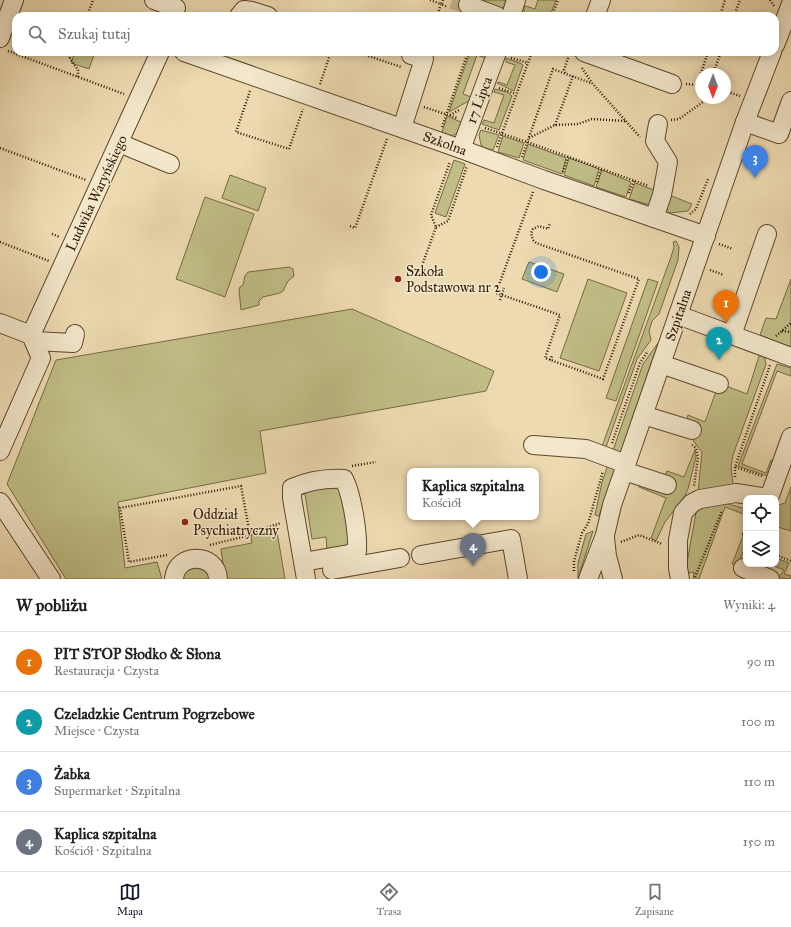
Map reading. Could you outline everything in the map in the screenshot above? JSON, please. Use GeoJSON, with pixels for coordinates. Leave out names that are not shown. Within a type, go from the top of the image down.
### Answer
{"type":"FeatureCollection","features":[{"type":"Feature","properties":{"kind":"street"},"geometry":{"type":"LineString","coordinates":[[1,43],[14,0]]}},
{"type":"Feature","properties":{"kind":"street"},"geometry":{"type":"LineString","coordinates":[[154,0],[176,8]]}},
{"type":"Feature","properties":{"kind":"street"},"geometry":{"type":"LineString","coordinates":[[512,12],[516,0]]}},
{"type":"Feature","properties":{"kind":"street"},"geometry":{"type":"LineString","coordinates":[[596,12],[601,0]]}},
{"type":"Feature","properties":{"kind":"street"},"geometry":{"type":"LineString","coordinates":[[782,36],[791,4]]}},
{"type":"Feature","properties":{"kind":"street"},"geometry":{"type":"LineString","coordinates":[[468,5],[486,12]]}},
{"type":"Feature","properties":{"kind":"street","name":"Ludwika Waryńskiego"},"geometry":{"type":"LineString","coordinates":[[33,338],[158,56]]}},
{"type":"Feature","properties":{"kind":"street","name":"Szkolna"},"geometry":{"type":"LineString","coordinates":[[207,56],[224,59],[396,131],[461,155],[544,180],[654,218],[711,240]]}},
{"type":"Feature","properties":{"kind":"street","name":"17 Lipca"},"geometry":{"type":"LineString","coordinates":[[461,155],[496,56]]}},
{"type":"Feature","properties":{"kind":"street","name":"Szpitalna"},"geometry":{"type":"LineString","coordinates":[[588,579],[613,539],[608,517],[678,315],[711,240],[745,122],[770,56]]}},
{"type":"Feature","properties":{"kind":"street"},"geometry":{"type":"LineString","coordinates":[[582,58],[672,84]]}},
{"type":"Feature","properties":{"kind":"street"},"geometry":{"type":"LineString","coordinates":[[396,131],[424,59],[407,61]]}},
{"type":"Feature","properties":{"kind":"street"},"geometry":{"type":"LineString","coordinates":[[745,122],[785,138],[791,101]]}},
{"type":"Feature","properties":{"kind":"street"},"geometry":{"type":"LineString","coordinates":[[654,218],[662,195],[668,162],[655,141],[658,124]]}},
{"type":"Feature","properties":{"kind":"street"},"geometry":{"type":"LineString","coordinates":[[119,143],[170,164]]}},
{"type":"Feature","properties":{"kind":"street"},"geometry":{"type":"LineString","coordinates":[[732,335],[767,234]]}},
{"type":"Feature","properties":{"kind":"street"},"geometry":{"type":"LineString","coordinates":[[678,315],[791,357]]}},
{"type":"Feature","properties":{"kind":"street"},"geometry":{"type":"LineString","coordinates":[[0,323],[33,338],[73,344],[75,334]]}},
{"type":"Feature","properties":{"kind":"street"},"geometry":{"type":"LineString","coordinates":[[0,451],[41,358],[33,338]]}},
{"type":"Feature","properties":{"kind":"street"},"geometry":{"type":"LineString","coordinates":[[661,364],[719,384]]}},
{"type":"Feature","properties":{"kind":"street"},"geometry":{"type":"LineString","coordinates":[[644,415],[689,436]]}},
{"type":"Feature","properties":{"kind":"street"},"geometry":{"type":"LineString","coordinates":[[770,495],[791,437]]}},
{"type":"Feature","properties":{"kind":"street"},"geometry":{"type":"LineString","coordinates":[[534,445],[586,449],[607,457],[625,468],[667,485]]}},
{"type":"Feature","properties":{"kind":"street"},"geometry":{"type":"LineString","coordinates":[[344,479],[348,488],[357,541],[357,551],[305,572],[292,498],[292,488],[303,483],[344,479]]}},
{"type":"Feature","properties":{"kind":"street"},"geometry":{"type":"LineString","coordinates":[[680,579],[678,540],[683,514],[692,503],[700,499],[736,493],[749,495]]}},
{"type":"Feature","properties":{"kind":"street"},"geometry":{"type":"LineString","coordinates":[[0,502],[51,579]]}},
{"type":"Feature","properties":{"kind":"street"},"geometry":{"type":"LineString","coordinates":[[421,555],[511,539],[518,579]]}},
{"type":"Feature","properties":{"kind":"street"},"geometry":{"type":"LineString","coordinates":[[613,539],[607,556],[613,579]]}},
{"type":"Feature","properties":{"kind":"street"},"geometry":{"type":"LineString","coordinates":[[174,579],[176,570],[180,564],[192,558],[199,558],[206,560],[211,564],[216,570],[218,579]]}},
{"type":"Feature","properties":{"kind":"street"},"geometry":{"type":"LineString","coordinates":[[305,572],[400,558]]}},
{"type":"Feature","properties":{"kind":"street"},"geometry":{"type":"LineString","coordinates":[[743,569],[770,579]]}},
{"type":"Feature","properties":{"kind":"path"},"geometry":{"type":"LineString","coordinates":[[88,12],[93,0]]}},
{"type":"Feature","properties":{"kind":"path"},"geometry":{"type":"LineString","coordinates":[[430,0],[448,7]]}},
{"type":"Feature","properties":{"kind":"path"},"geometry":{"type":"LineString","coordinates":[[438,12],[443,0]]}},
{"type":"Feature","properties":{"kind":"path"},"geometry":{"type":"LineString","coordinates":[[554,12],[558,0]]}},
{"type":"Feature","properties":{"kind":"path"},"geometry":{"type":"LineString","coordinates":[[721,12],[725,0]]}},
{"type":"Feature","properties":{"kind":"path"},"geometry":{"type":"LineString","coordinates":[[736,12],[740,0]]}},
{"type":"Feature","properties":{"kind":"path"},"geometry":{"type":"LineString","coordinates":[[1,43],[12,48]]}},
{"type":"Feature","properties":{"kind":"path"},"geometry":{"type":"LineString","coordinates":[[30,56],[78,77],[130,96]]}},
{"type":"Feature","properties":{"kind":"path"},"geometry":{"type":"LineString","coordinates":[[71,56],[70,58],[78,70],[78,77]]}},
{"type":"Feature","properties":{"kind":"path"},"geometry":{"type":"LineString","coordinates":[[318,90],[330,56]]}},
{"type":"Feature","properties":{"kind":"path"},"geometry":{"type":"LineString","coordinates":[[379,56],[407,61]]}},
{"type":"Feature","properties":{"kind":"path"},"geometry":{"type":"LineString","coordinates":[[440,133],[467,56]]}},
{"type":"Feature","properties":{"kind":"path"},"geometry":{"type":"LineString","coordinates":[[496,151],[530,56]]}},
{"type":"Feature","properties":{"kind":"path"},"geometry":{"type":"LineString","coordinates":[[566,74],[564,70],[569,56]]}},
{"type":"Feature","properties":{"kind":"path"},"geometry":{"type":"LineString","coordinates":[[703,68],[707,56]]}},
{"type":"Feature","properties":{"kind":"path"},"geometry":{"type":"LineString","coordinates":[[715,68],[720,56]]}},
{"type":"Feature","properties":{"kind":"path"},"geometry":{"type":"LineString","coordinates":[[582,58],[592,83],[641,139]]}},
{"type":"Feature","properties":{"kind":"path"},"geometry":{"type":"LineString","coordinates":[[521,161],[554,69],[592,83]]}},
{"type":"Feature","properties":{"kind":"path"},"geometry":{"type":"LineString","coordinates":[[555,125],[573,76]]}},
{"type":"Feature","properties":{"kind":"path"},"geometry":{"type":"LineString","coordinates":[[252,86],[236,132],[289,149],[304,104]]}},
{"type":"Feature","properties":{"kind":"path"},"geometry":{"type":"LineString","coordinates":[[731,93],[741,97]]}},
{"type":"Feature","properties":{"kind":"path"},"geometry":{"type":"LineString","coordinates":[[658,124],[661,121],[679,119],[700,104]]}},
{"type":"Feature","properties":{"kind":"path"},"geometry":{"type":"LineString","coordinates":[[421,106],[651,187]]}},
{"type":"Feature","properties":{"kind":"path"},"geometry":{"type":"LineString","coordinates":[[529,138],[555,125],[578,124],[592,119],[626,121]]}},
{"type":"Feature","properties":{"kind":"path"},"geometry":{"type":"LineString","coordinates":[[350,226],[355,228],[396,131]]}},
{"type":"Feature","properties":{"kind":"path"},"geometry":{"type":"LineString","coordinates":[[0,148],[92,182]]}},
{"type":"Feature","properties":{"kind":"path"},"geometry":{"type":"LineString","coordinates":[[436,227],[448,221],[461,155]]}},
{"type":"Feature","properties":{"kind":"path"},"geometry":{"type":"LineString","coordinates":[[419,274],[436,227],[431,215],[461,155]]}},
{"type":"Feature","properties":{"kind":"path"},"geometry":{"type":"LineString","coordinates":[[562,176],[568,157]]}},
{"type":"Feature","properties":{"kind":"path"},"geometry":{"type":"LineString","coordinates":[[594,188],[601,169]]}},
{"type":"Feature","properties":{"kind":"path"},"geometry":{"type":"LineString","coordinates":[[626,200],[634,181]]}},
{"type":"Feature","properties":{"kind":"path"},"geometry":{"type":"LineString","coordinates":[[535,185],[496,293],[560,315],[545,358],[603,379],[639,279],[536,243],[533,240],[531,233],[533,229],[539,226],[548,230],[550,222]]}},
{"type":"Feature","properties":{"kind":"path"},"geometry":{"type":"LineString","coordinates":[[711,240],[733,249]]}},
{"type":"Feature","properties":{"kind":"path"},"geometry":{"type":"LineString","coordinates":[[0,242],[55,264]]}},
{"type":"Feature","properties":{"kind":"path"},"geometry":{"type":"LineString","coordinates":[[708,270],[724,275]]}},
{"type":"Feature","properties":{"kind":"path"},"geometry":{"type":"LineString","coordinates":[[500,300],[504,288]]}},
{"type":"Feature","properties":{"kind":"path"},"geometry":{"type":"LineString","coordinates":[[773,338],[791,324]]}},
{"type":"Feature","properties":{"kind":"path"},"geometry":{"type":"LineString","coordinates":[[782,331],[791,332]]}},
{"type":"Feature","properties":{"kind":"path"},"geometry":{"type":"LineString","coordinates":[[573,578],[574,561],[582,533],[588,524],[607,457],[640,363],[650,349]]}},
{"type":"Feature","properties":{"kind":"path"},"geometry":{"type":"LineString","coordinates":[[550,360],[552,356]]}},
{"type":"Feature","properties":{"kind":"path"},"geometry":{"type":"LineString","coordinates":[[764,477],[735,468],[772,359]]}},
{"type":"Feature","properties":{"kind":"path"},"geometry":{"type":"LineString","coordinates":[[689,436],[696,448],[698,457],[692,503]]}},
{"type":"Feature","properties":{"kind":"path"},"geometry":{"type":"LineString","coordinates":[[174,553],[129,562],[120,508],[241,486],[250,536]]}},
{"type":"Feature","properties":{"kind":"path"},"geometry":{"type":"LineString","coordinates":[[694,579],[697,575],[729,494]]}},
{"type":"Feature","properties":{"kind":"path"},"geometry":{"type":"LineString","coordinates":[[208,546],[250,536],[265,528],[283,523]]}},
{"type":"Feature","properties":{"kind":"path"},"geometry":{"type":"LineString","coordinates":[[613,539],[639,535],[678,551]]}},
{"type":"Feature","properties":{"kind":"path"},"geometry":{"type":"LineString","coordinates":[[167,555],[167,563]]}},
{"type":"Feature","properties":{"kind":"path"},"geometry":{"type":"LineString","coordinates":[[779,556],[791,561]]}},
{"type":"Feature","properties":{"kind":"shaded area"},"geometry":{"type":"Polygon","coordinates":[[[483,0],[503,0],[508,2],[507,6],[502,8],[482,2],[483,0]]]}},
{"type":"Feature","properties":{"kind":"shaded area"},"geometry":{"type":"Polygon","coordinates":[[[538,0],[556,0],[552,12],[524,12],[524,7],[526,6],[535,9],[538,0]]]}},
{"type":"Feature","properties":{"kind":"shaded area"},"geometry":{"type":"Polygon","coordinates":[[[74,56],[94,56],[89,69],[71,63],[74,56]]]}},
{"type":"Feature","properties":{"kind":"shaded area"},"geometry":{"type":"Polygon","coordinates":[[[469,56],[477,56],[463,94],[474,98],[449,112],[469,56]]]}},
{"type":"Feature","properties":{"kind":"shaded area"},"geometry":{"type":"Polygon","coordinates":[[[480,56],[489,56],[488,59],[480,56]]]}},
{"type":"Feature","properties":{"kind":"shaded area"},"geometry":{"type":"Polygon","coordinates":[[[506,58],[523,65],[514,91],[497,83],[499,82],[507,85],[515,65],[506,62],[506,58]]]}},
{"type":"Feature","properties":{"kind":"shaded area"},"geometry":{"type":"Polygon","coordinates":[[[495,89],[507,92],[512,96],[499,130],[482,124],[484,120],[494,123],[504,95],[494,92],[495,89]]]}},
{"type":"Feature","properties":{"kind":"shaded area"},"geometry":{"type":"Polygon","coordinates":[[[447,116],[463,123],[459,130],[453,135],[442,132],[447,116]]]}},
{"type":"Feature","properties":{"kind":"shaded area"},"geometry":{"type":"Polygon","coordinates":[[[481,130],[499,135],[493,150],[484,148],[481,145],[479,135],[481,130]]]}},
{"type":"Feature","properties":{"kind":"shaded area"},"geometry":{"type":"Polygon","coordinates":[[[503,136],[524,143],[519,158],[498,152],[503,136]]]}},
{"type":"Feature","properties":{"kind":"shaded area"},"geometry":{"type":"Polygon","coordinates":[[[528,144],[566,158],[562,174],[523,160],[528,144]]]}},
{"type":"Feature","properties":{"kind":"shaded area"},"geometry":{"type":"Polygon","coordinates":[[[569,158],[599,169],[594,186],[564,175],[569,158]]]}},
{"type":"Feature","properties":{"kind":"shaded area"},"geometry":{"type":"Polygon","coordinates":[[[454,160],[465,164],[446,217],[435,213],[454,160]]]}},
{"type":"Feature","properties":{"kind":"shaded area"},"geometry":{"type":"Polygon","coordinates":[[[602,170],[631,182],[626,197],[596,187],[602,170]]]}},
{"type":"Feature","properties":{"kind":"shaded area"},"geometry":{"type":"Polygon","coordinates":[[[230,175],[266,188],[258,211],[222,198],[230,175]]]}},
{"type":"Feature","properties":{"kind":"shaded area"},"geometry":{"type":"Polygon","coordinates":[[[635,183],[654,190],[650,205],[629,199],[635,183]]]}},
{"type":"Feature","properties":{"kind":"shaded area"},"geometry":{"type":"Polygon","coordinates":[[[669,195],[692,204],[688,211],[669,213],[667,208],[669,195]]]}},
{"type":"Feature","properties":{"kind":"shaded area"},"geometry":{"type":"Polygon","coordinates":[[[205,197],[254,214],[225,297],[176,279],[205,197]]]}},
{"type":"Feature","properties":{"kind":"shaded area"},"geometry":{"type":"Polygon","coordinates":[[[676,241],[679,247],[678,260],[659,314],[652,321],[649,331],[651,340],[637,359],[605,450],[601,449],[671,257],[674,247],[673,242],[676,241]]]}},
{"type":"Feature","properties":{"kind":"shaded area"},"geometry":{"type":"Polygon","coordinates":[[[529,262],[564,274],[557,292],[522,279],[529,262]]]}},
{"type":"Feature","properties":{"kind":"shaded area"},"geometry":{"type":"Polygon","coordinates":[[[289,267],[293,269],[294,276],[288,281],[283,291],[263,297],[259,301],[259,305],[241,310],[239,290],[243,285],[245,276],[248,272],[289,267]]]}},
{"type":"Feature","properties":{"kind":"shaded area"},"geometry":{"type":"Polygon","coordinates":[[[588,279],[627,293],[599,371],[560,358],[588,279]]]}},
{"type":"Feature","properties":{"kind":"shaded area"},"geometry":{"type":"Polygon","coordinates":[[[648,279],[658,282],[616,401],[606,398],[648,279]]]}},
{"type":"Feature","properties":{"kind":"shaded area"},"geometry":{"type":"Polygon","coordinates":[[[791,279],[791,348],[760,335],[766,318],[776,319],[791,279]]]}},
{"type":"Feature","properties":{"kind":"shaded area"},"geometry":{"type":"Polygon","coordinates":[[[352,309],[494,371],[486,391],[260,431],[266,473],[118,502],[125,568],[157,562],[162,579],[66,579],[7,484],[56,360],[352,309]]]}},
{"type":"Feature","properties":{"kind":"shaded area"},"geometry":{"type":"Polygon","coordinates":[[[658,343],[599,516],[595,515],[602,482],[643,364],[658,343]]]}},
{"type":"Feature","properties":{"kind":"shaded area"},"geometry":{"type":"Polygon","coordinates":[[[760,353],[764,356],[766,364],[733,455],[731,467],[733,483],[730,490],[698,493],[702,452],[690,435],[687,424],[688,415],[705,422],[715,394],[726,386],[747,394],[760,353]]]}},
{"type":"Feature","properties":{"kind":"shaded area"},"geometry":{"type":"Polygon","coordinates":[[[777,364],[791,368],[791,376],[777,371],[742,464],[766,473],[771,460],[776,461],[770,477],[738,466],[777,364]]]}},
{"type":"Feature","properties":{"kind":"shaded area"},"geometry":{"type":"Polygon","coordinates":[[[695,450],[696,457],[685,496],[665,522],[656,541],[651,538],[666,498],[639,487],[640,483],[669,494],[670,482],[664,477],[667,471],[684,477],[695,450]]]}},
{"type":"Feature","properties":{"kind":"shaded area"},"geometry":{"type":"Polygon","coordinates":[[[339,485],[351,538],[348,549],[327,549],[326,537],[312,539],[305,494],[297,494],[299,490],[339,485]]]}},
{"type":"Feature","properties":{"kind":"shaded area"},"geometry":{"type":"Polygon","coordinates":[[[791,487],[791,531],[779,527],[779,505],[785,503],[791,487]]]}},
{"type":"Feature","properties":{"kind":"shaded area"},"geometry":{"type":"Polygon","coordinates":[[[721,502],[743,508],[743,514],[725,507],[699,579],[693,579],[694,572],[685,574],[697,507],[721,502]]]}},
{"type":"Feature","properties":{"kind":"shaded area"},"geometry":{"type":"Polygon","coordinates":[[[276,526],[285,579],[225,579],[221,549],[252,543],[251,536],[276,526]]]}},
{"type":"Feature","properties":{"kind":"shaded area"},"geometry":{"type":"Polygon","coordinates":[[[593,531],[578,578],[578,563],[586,534],[593,531]]]}},
{"type":"Feature","properties":{"kind":"shaded area"},"geometry":{"type":"Polygon","coordinates":[[[743,536],[743,552],[738,566],[732,564],[743,536]]]}},
{"type":"Feature","properties":{"kind":"shaded area"},"geometry":{"type":"Polygon","coordinates":[[[779,559],[789,563],[784,574],[791,576],[791,579],[778,578],[784,570],[776,567],[779,567],[779,559]]]}},
{"type":"Feature","properties":{"kind":"shaded area"},"geometry":{"type":"Polygon","coordinates":[[[203,565],[213,579],[178,579],[182,569],[203,565]]]}},
{"type":"Feature","properties":{"kind":"tunnel"},"geometry":{"type":"LineString","coordinates":[[452,0],[468,5]]}},
{"type":"Feature","properties":{"kind":"place","name":"Żabka"},"geometry":{"type":"Point","coordinates":[755,178]}},
{"type":"Feature","properties":{"kind":"place","name":"Szkoła Podstawowa nr 2"},"geometry":{"type":"Point","coordinates":[398,279]}},
{"type":"Feature","properties":{"kind":"place","name":"PIT STOP Słodko & Słona"},"geometry":{"type":"Point","coordinates":[726,323]}},
{"type":"Feature","properties":{"kind":"place","name":"Czeladzkie Centrum Pogrzebowe"},"geometry":{"type":"Point","coordinates":[719,360]}},
{"type":"Feature","properties":{"kind":"place","name":"Oddział Psychiatryczny"},"geometry":{"type":"Point","coordinates":[185,522]}},
{"type":"Feature","properties":{"kind":"place","name":"Kaplica szpitalna"},"geometry":{"type":"Point","coordinates":[473,566]}}]}
